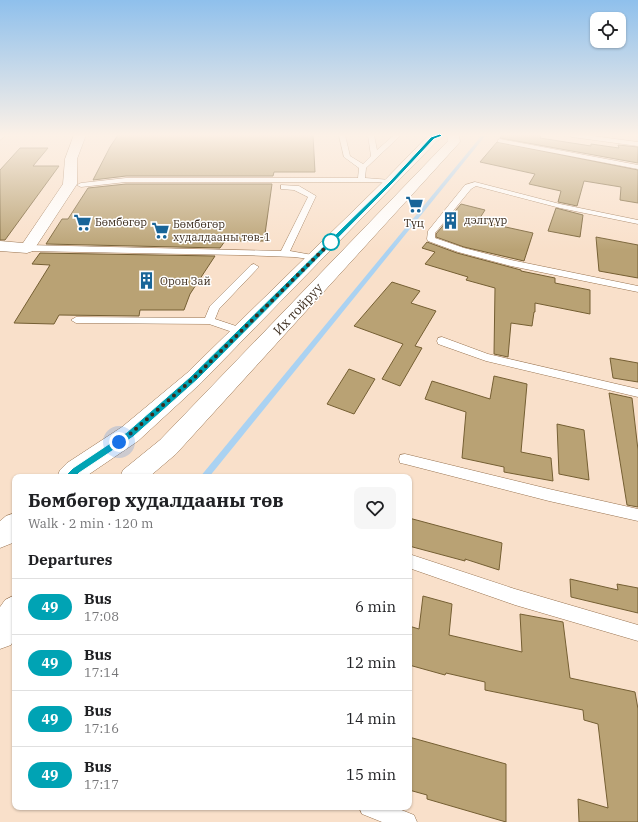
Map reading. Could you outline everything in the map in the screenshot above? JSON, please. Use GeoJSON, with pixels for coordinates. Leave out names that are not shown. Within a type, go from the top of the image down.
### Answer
{"type":"FeatureCollection","features":[{"type":"Feature","properties":{"kind":"main road"},"geometry":{"type":"LineString","coordinates":[[0,246],[27,248],[76,184],[74,173]]}},
{"type":"Feature","properties":{"kind":"main road","name":"Их тойруу"},"geometry":{"type":"LineString","coordinates":[[72,474],[130,434],[194,378],[399,173]]}},
{"type":"Feature","properties":{"kind":"main road","name":"Их тойруу"},"geometry":{"type":"LineString","coordinates":[[135,474],[168,446],[425,173]]}},
{"type":"Feature","properties":{"kind":"main road"},"geometry":{"type":"LineString","coordinates":[[0,634],[12,615]]}},
{"type":"Feature","properties":{"kind":"lane"},"geometry":{"type":"LineString","coordinates":[[361,181],[362,173]]}},
{"type":"Feature","properties":{"kind":"lane"},"geometry":{"type":"LineString","coordinates":[[76,184],[126,180],[391,182]]}},
{"type":"Feature","properties":{"kind":"lane"},"geometry":{"type":"LineString","coordinates":[[76,184],[296,188],[312,196],[284,254]]}},
{"type":"Feature","properties":{"kind":"lane"},"geometry":{"type":"LineString","coordinates":[[638,222],[560,206],[475,184],[468,186],[431,233],[431,239],[472,254],[565,276],[638,289]]}},
{"type":"Feature","properties":{"kind":"lane"},"geometry":{"type":"LineString","coordinates":[[27,248],[284,254],[315,258]]}},
{"type":"Feature","properties":{"kind":"lane"},"geometry":{"type":"LineString","coordinates":[[209,321],[214,308],[254,266]]}},
{"type":"Feature","properties":{"kind":"lane"},"geometry":{"type":"LineString","coordinates":[[76,320],[209,321],[241,331]]}},
{"type":"Feature","properties":{"kind":"lane"},"geometry":{"type":"LineString","coordinates":[[442,341],[486,357],[638,393]]}},
{"type":"Feature","properties":{"kind":"lane"},"geometry":{"type":"LineString","coordinates":[[405,459],[638,515]]}},
{"type":"Feature","properties":{"kind":"lane"},"geometry":{"type":"LineString","coordinates":[[412,562],[516,597],[638,633]]}},
{"type":"Feature","properties":{"kind":"lane"},"geometry":{"type":"LineString","coordinates":[[377,810],[407,822]]}},
{"type":"Feature","properties":{"kind":"building"},"geometry":{"type":"Polygon","coordinates":[[[0,173],[54,173],[5,240],[0,240],[0,173]]]}},
{"type":"Feature","properties":{"kind":"building"},"geometry":{"type":"Polygon","coordinates":[[[96,173],[274,173],[273,176],[126,176],[93,180],[96,173]]]}},
{"type":"Feature","properties":{"kind":"building"},"geometry":{"type":"Polygon","coordinates":[[[532,173],[638,173],[638,203],[620,200],[621,187],[584,181],[577,206],[558,202],[561,191],[529,184],[535,174],[532,173]]]}},
{"type":"Feature","properties":{"kind":"building","name":"Бөмбөгөр худалдааны төв-1"},"geometry":{"type":"Polygon","coordinates":[[[126,184],[272,184],[264,241],[225,241],[220,248],[46,244],[62,219],[68,219],[88,188],[126,184]]]}},
{"type":"Feature","properties":{"kind":"building"},"geometry":{"type":"Polygon","coordinates":[[[461,204],[485,210],[478,221],[533,233],[524,261],[464,247],[436,237],[436,234],[461,204]]]}},
{"type":"Feature","properties":{"kind":"building"},"geometry":{"type":"Polygon","coordinates":[[[556,208],[583,215],[580,237],[548,231],[556,208]]]}},
{"type":"Feature","properties":{"kind":"building"},"geometry":{"type":"Polygon","coordinates":[[[596,237],[638,245],[638,278],[599,271],[596,237]]]}},
{"type":"Feature","properties":{"kind":"building"},"geometry":{"type":"Polygon","coordinates":[[[427,242],[457,253],[521,271],[555,278],[555,283],[590,290],[590,314],[535,303],[532,326],[511,323],[508,357],[494,354],[495,288],[466,280],[468,277],[425,264],[435,252],[422,248],[427,242]]]}},
{"type":"Feature","properties":{"kind":"building"},"geometry":{"type":"Polygon","coordinates":[[[40,253],[215,256],[190,294],[184,310],[140,310],[139,316],[59,315],[54,324],[14,323],[50,265],[32,264],[40,253]]]}},
{"type":"Feature","properties":{"kind":"building"},"geometry":{"type":"Polygon","coordinates":[[[392,282],[420,291],[411,303],[436,311],[415,346],[422,348],[400,386],[382,379],[403,344],[354,326],[392,282]]]}},
{"type":"Feature","properties":{"kind":"building"},"geometry":{"type":"Polygon","coordinates":[[[610,358],[638,363],[638,382],[613,378],[610,358]]]}},
{"type":"Feature","properties":{"kind":"building"},"geometry":{"type":"Polygon","coordinates":[[[349,369],[375,379],[354,414],[327,404],[349,369]]]}},
{"type":"Feature","properties":{"kind":"building"},"geometry":{"type":"Polygon","coordinates":[[[494,376],[527,384],[521,452],[551,458],[553,481],[504,472],[504,467],[462,458],[466,412],[425,399],[432,381],[490,399],[494,376]]]}},
{"type":"Feature","properties":{"kind":"building"},"geometry":{"type":"Polygon","coordinates":[[[609,393],[632,398],[638,450],[638,507],[627,505],[609,393]]]}},
{"type":"Feature","properties":{"kind":"building"},"geometry":{"type":"Polygon","coordinates":[[[557,424],[584,430],[589,480],[559,474],[557,424]]]}},
{"type":"Feature","properties":{"kind":"building"},"geometry":{"type":"Polygon","coordinates":[[[412,519],[502,543],[499,570],[465,559],[465,561],[412,547],[412,519]]]}},
{"type":"Feature","properties":{"kind":"building"},"geometry":{"type":"Polygon","coordinates":[[[570,579],[618,590],[617,584],[638,588],[638,613],[571,597],[570,579]]]}},
{"type":"Feature","properties":{"kind":"building"},"geometry":{"type":"Polygon","coordinates":[[[423,596],[452,604],[449,635],[522,652],[520,614],[563,622],[570,678],[635,692],[638,709],[638,822],[579,822],[578,799],[608,808],[598,724],[584,720],[583,710],[485,690],[485,682],[446,673],[445,675],[412,666],[412,627],[419,629],[423,596]]]}},
{"type":"Feature","properties":{"kind":"building"},"geometry":{"type":"Polygon","coordinates":[[[412,738],[506,764],[506,822],[427,799],[427,795],[412,791],[412,738]]]}},
{"type":"Feature","properties":{"kind":"waterway"},"geometry":{"type":"LineString","coordinates":[[206,474],[453,173]]}},
{"type":"Feature","properties":{"kind":"bus line","name":"49"},"geometry":{"type":"LineString","coordinates":[[72,474],[130,434],[194,378],[399,173]]}},
{"type":"Feature","properties":{"kind":"place","name":"Түц"},"geometry":{"type":"Point","coordinates":[414,205]}},
{"type":"Feature","properties":{"kind":"place","name":"дэлгүүр"},"geometry":{"type":"Point","coordinates":[451,220]}},
{"type":"Feature","properties":{"kind":"place","name":"Бөмбөгөр"},"geometry":{"type":"Point","coordinates":[82,222]}},
{"type":"Feature","properties":{"kind":"place","name":"Бөмбөгөр худалдааны төв-1"},"geometry":{"type":"Point","coordinates":[160,230]}},
{"type":"Feature","properties":{"kind":"place","name":"Орон Зай"},"geometry":{"type":"Point","coordinates":[147,281]}},
{"type":"Feature","properties":{"kind":"route"},"geometry":{"type":"LineString","coordinates":[[119,442],[194,378],[331,242]]}}]}
